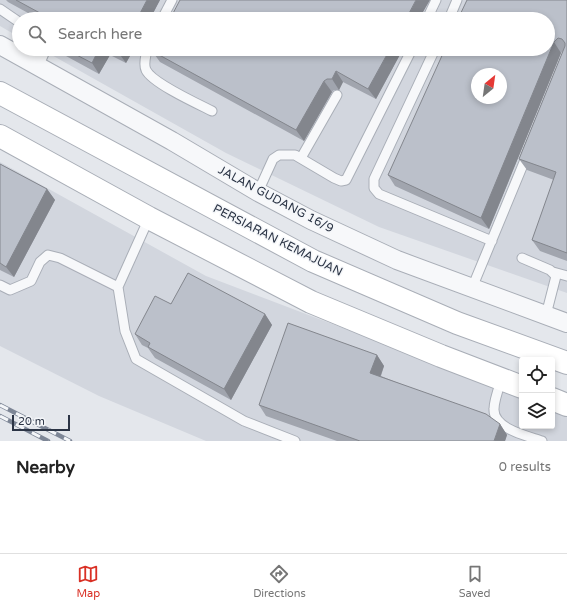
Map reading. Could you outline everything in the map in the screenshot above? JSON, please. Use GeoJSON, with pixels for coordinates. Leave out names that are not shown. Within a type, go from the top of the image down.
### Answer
{"type":"FeatureCollection","features":[{"type":"Feature","properties":{"kind":"main road","name":"PERSIARAN KEMAJUAN"},"geometry":{"type":"LineString","coordinates":[[0,93],[313,260],[457,323],[567,362]]}},
{"type":"Feature","properties":{"kind":"main road"},"geometry":{"type":"LineString","coordinates":[[0,136],[149,218],[311,302],[441,356],[519,386]]}},
{"type":"Feature","properties":{"kind":"main road"},"geometry":{"type":"LineString","coordinates":[[555,400],[567,405]]}},
{"type":"Feature","properties":{"kind":"street","name":"JALAN GUDANG 16/9"},"geometry":{"type":"LineString","coordinates":[[0,44],[12,51]]}},
{"type":"Feature","properties":{"kind":"street","name":"JALAN GUDANG 16/9"},"geometry":{"type":"LineString","coordinates":[[20,56],[172,141],[258,192],[311,220],[397,260],[567,323]]}},
{"type":"Feature","properties":{"kind":"lane"},"geometry":{"type":"LineString","coordinates":[[166,12],[172,0]]}},
{"type":"Feature","properties":{"kind":"lane"},"geometry":{"type":"LineString","coordinates":[[430,12],[436,0]]}},
{"type":"Feature","properties":{"kind":"lane"},"geometry":{"type":"LineString","coordinates":[[451,12],[457,0]]}},
{"type":"Feature","properties":{"kind":"lane"},"geometry":{"type":"LineString","coordinates":[[0,9],[12,17]]}},
{"type":"Feature","properties":{"kind":"lane"},"geometry":{"type":"LineString","coordinates":[[38,67],[43,56]]}},
{"type":"Feature","properties":{"kind":"lane"},"geometry":{"type":"LineString","coordinates":[[146,56],[146,70],[153,79],[212,111]]}},
{"type":"Feature","properties":{"kind":"lane"},"geometry":{"type":"LineString","coordinates":[[258,192],[273,159],[279,155],[285,154],[295,154],[334,178],[341,181],[346,180],[408,56]]}},
{"type":"Feature","properties":{"kind":"lane"},"geometry":{"type":"LineString","coordinates":[[432,56],[374,179],[374,188],[379,194],[492,241]]}},
{"type":"Feature","properties":{"kind":"lane"},"geometry":{"type":"LineString","coordinates":[[301,158],[337,95]]}},
{"type":"Feature","properties":{"kind":"lane"},"geometry":{"type":"LineString","coordinates":[[472,288],[530,148]]}},
{"type":"Feature","properties":{"kind":"lane"},"geometry":{"type":"LineString","coordinates":[[149,218],[118,288],[126,332],[136,359],[244,422],[295,441]]}},
{"type":"Feature","properties":{"kind":"lane"},"geometry":{"type":"LineString","coordinates":[[0,285],[10,290],[31,282],[40,262],[48,255],[60,258],[118,288]]}},
{"type":"Feature","properties":{"kind":"lane"},"geometry":{"type":"LineString","coordinates":[[522,258],[553,272],[567,276]]}},
{"type":"Feature","properties":{"kind":"lane"},"geometry":{"type":"LineString","coordinates":[[546,316],[555,283],[556,276],[553,272]]}},
{"type":"Feature","properties":{"kind":"lane"},"geometry":{"type":"LineString","coordinates":[[502,378],[494,409],[497,419],[510,430],[542,441]]}},
{"type":"Feature","properties":{"kind":"shaded area"},"geometry":{"type":"Polygon","coordinates":[[[0,0],[567,0],[567,293],[379,227],[226,153],[53,56],[555,56],[555,12],[12,12],[12,33],[0,26],[0,0]]]}},
{"type":"Feature","properties":{"kind":"shaded area"},"geometry":{"type":"Polygon","coordinates":[[[0,162],[206,276],[519,395],[519,429],[555,429],[555,409],[567,413],[567,441],[206,441],[99,396],[0,346],[0,162]]]}},
{"type":"Feature","properties":{"kind":"building"},"geometry":{"type":"Polygon","coordinates":[[[16,0],[147,0],[141,12],[38,12],[16,0]]]}},
{"type":"Feature","properties":{"kind":"building"},"geometry":{"type":"Polygon","coordinates":[[[180,0],[416,0],[410,12],[174,12],[180,0]]]}},
{"type":"Feature","properties":{"kind":"building"},"geometry":{"type":"Polygon","coordinates":[[[467,0],[567,0],[567,253],[532,240],[556,172],[519,159],[565,46],[562,39],[558,38],[555,41],[555,12],[461,12],[467,0]]]}},
{"type":"Feature","properties":{"kind":"building"},"geometry":{"type":"Polygon","coordinates":[[[78,56],[96,56],[92,63],[78,56]]]}},
{"type":"Feature","properties":{"kind":"building"},"geometry":{"type":"Polygon","coordinates":[[[161,56],[386,56],[368,89],[336,71],[332,79],[327,79],[324,81],[296,130],[161,56]]]}},
{"type":"Feature","properties":{"kind":"building"},"geometry":{"type":"Polygon","coordinates":[[[442,56],[548,56],[481,218],[388,175],[442,56]]]}},
{"type":"Feature","properties":{"kind":"building"},"geometry":{"type":"Polygon","coordinates":[[[0,164],[47,189],[6,267],[0,263],[0,164]]]}},
{"type":"Feature","properties":{"kind":"building"},"geometry":{"type":"Polygon","coordinates":[[[188,273],[265,314],[224,389],[148,347],[150,343],[135,334],[155,296],[171,304],[188,273]]]}},
{"type":"Feature","properties":{"kind":"building"},"geometry":{"type":"Polygon","coordinates":[[[288,323],[377,355],[370,373],[486,414],[500,424],[494,441],[360,441],[259,405],[288,323]]]}},
{"type":"Feature","properties":{"kind":"railway"},"geometry":{"type":"LineString","coordinates":[[0,405],[70,441]]}},
{"type":"Feature","properties":{"kind":"railway"},"geometry":{"type":"LineString","coordinates":[[0,416],[48,441]]}}]}
